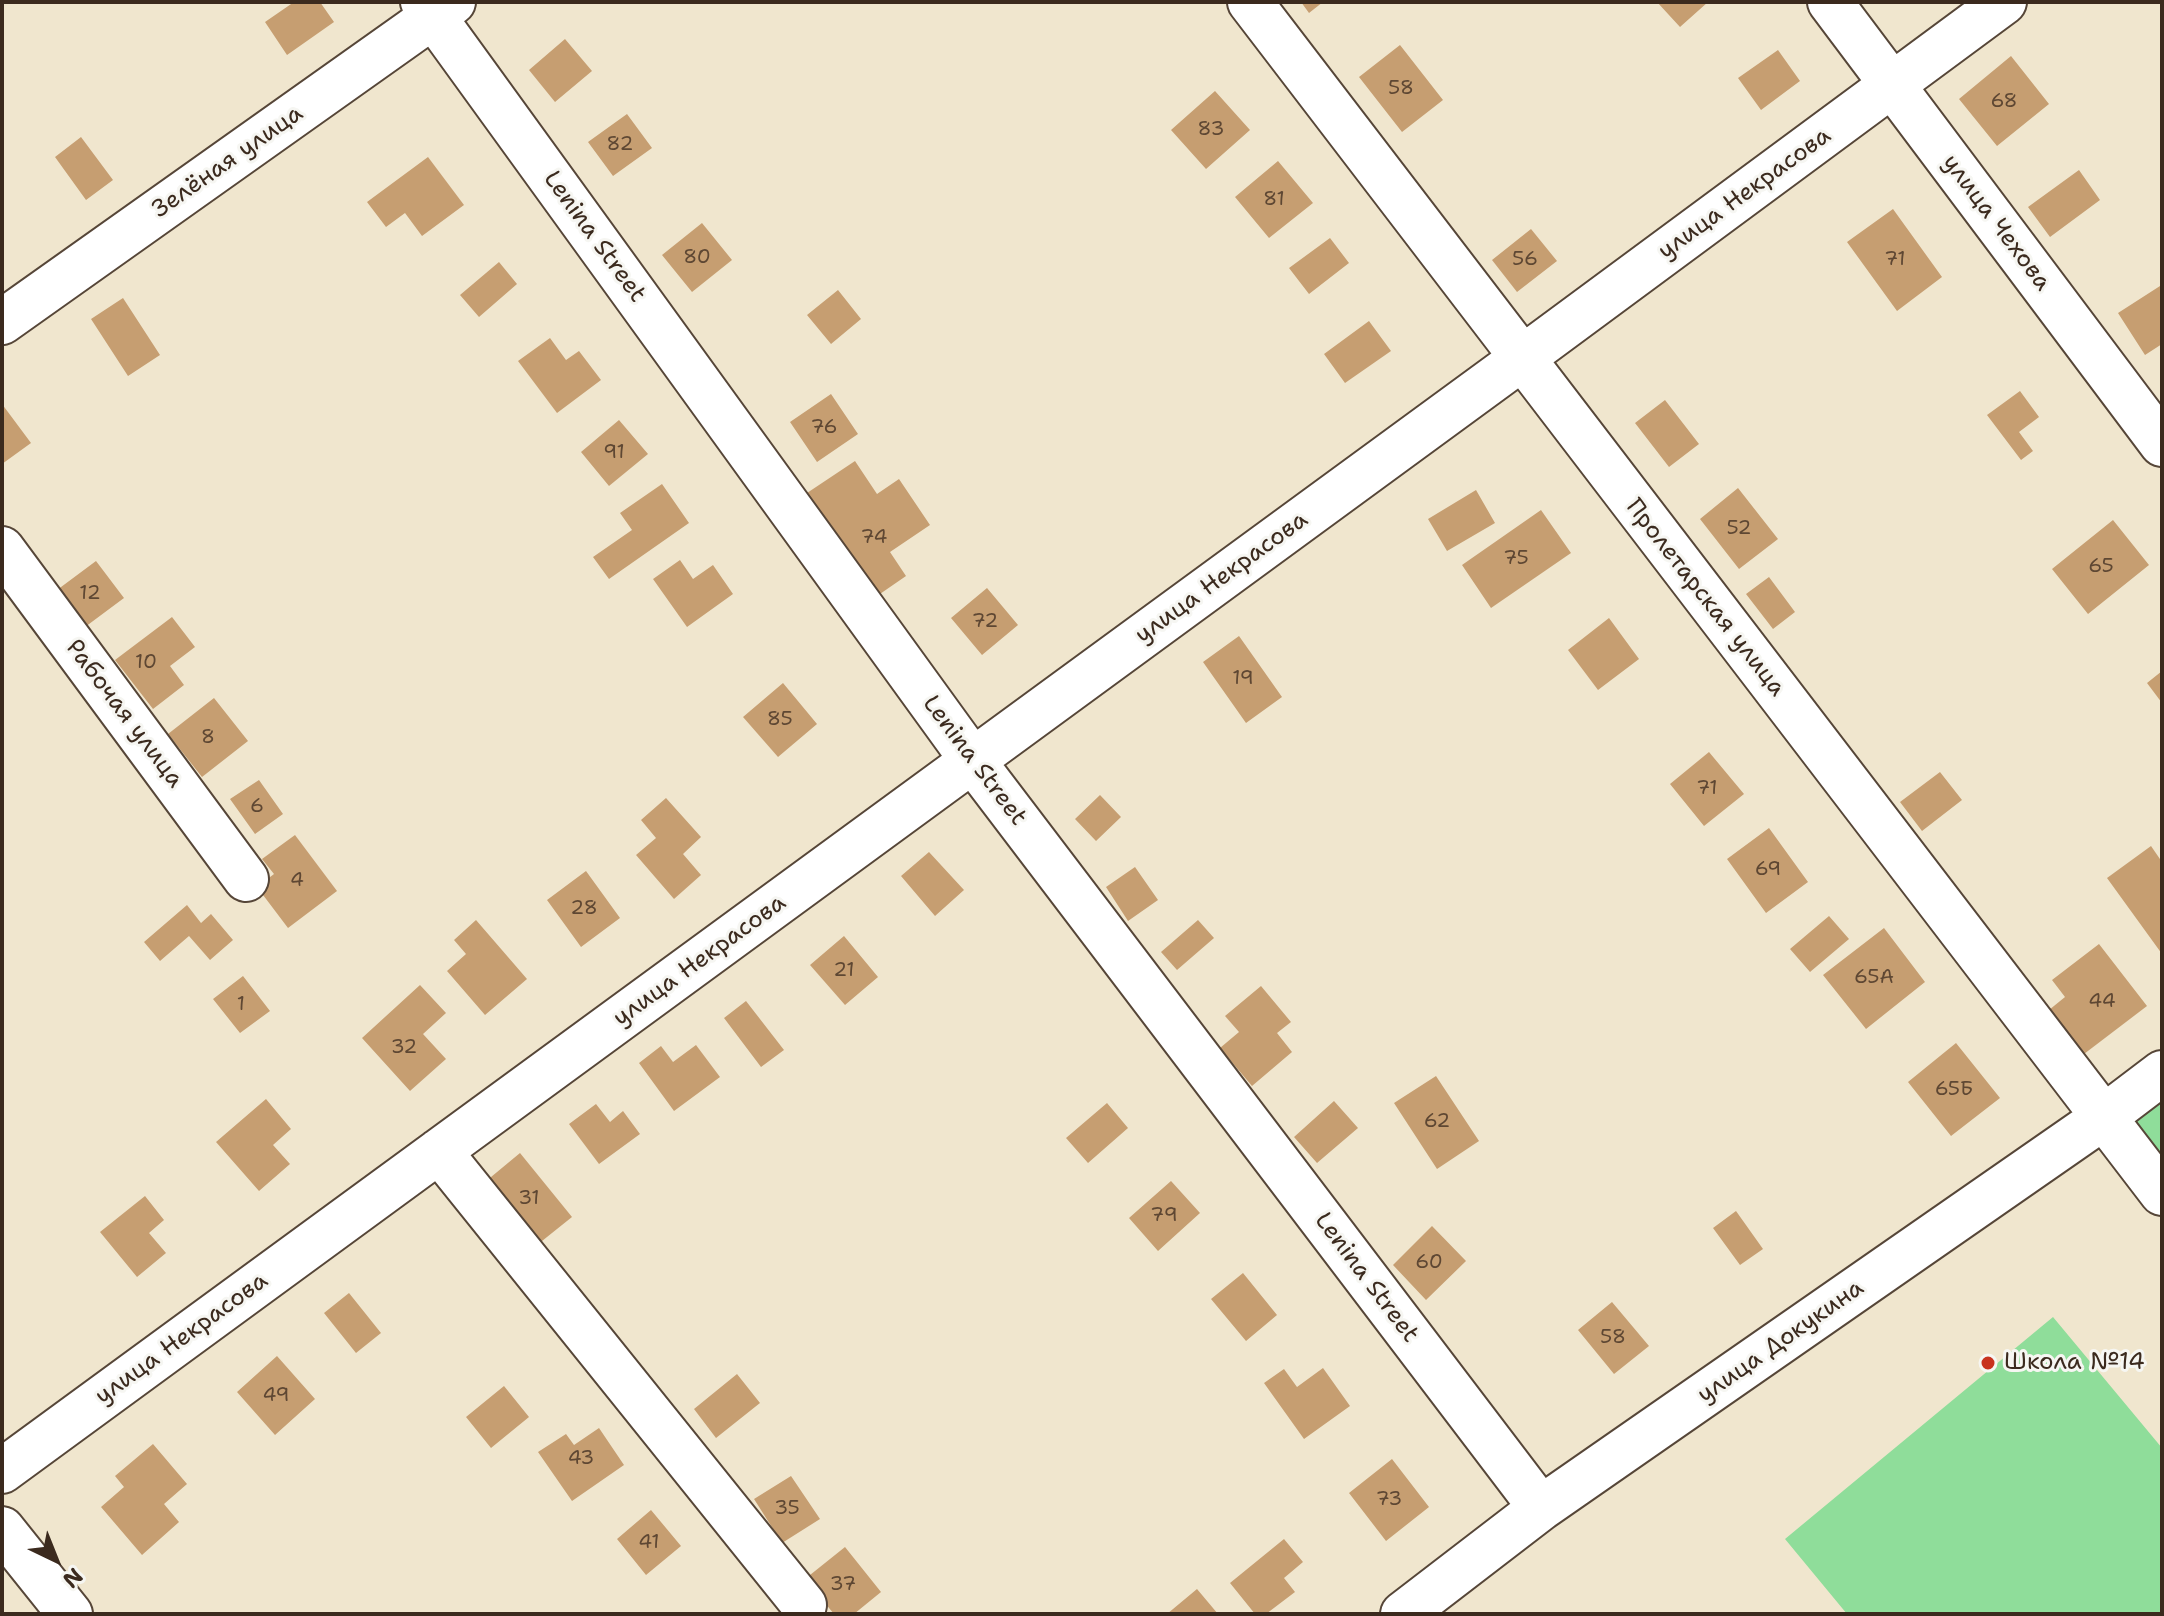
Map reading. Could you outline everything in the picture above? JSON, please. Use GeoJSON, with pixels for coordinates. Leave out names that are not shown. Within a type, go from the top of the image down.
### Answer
{"type":"FeatureCollection","features":[{"type":"Feature","properties":{"kind":"street","name":"Пролетарская улица"},"geometry":{"type":"LineString","coordinates":[[1250,2],[2162,1193]]}},
{"type":"Feature","properties":{"kind":"street","name":"улица Чехова"},"geometry":{"type":"LineString","coordinates":[[1830,2],[2162,444]]}},
{"type":"Feature","properties":{"kind":"street","name":"улица Некрасова"},"geometry":{"type":"LineString","coordinates":[[2,1471],[2004,2]]}},
{"type":"Feature","properties":{"kind":"street","name":"Зелёная улица"},"geometry":{"type":"LineString","coordinates":[[2,322],[437,7]]}},
{"type":"Feature","properties":{"kind":"street","name":"Lenina Street"},"geometry":{"type":"LineString","coordinates":[[437,7],[973,761],[1541,1508]]}},
{"type":"Feature","properties":{"kind":"street","name":"Рабочая улица"},"geometry":{"type":"LineString","coordinates":[[2,549],[246,879]]}},
{"type":"Feature","properties":{"kind":"street","name":"улица Докукина"},"geometry":{"type":"LineString","coordinates":[[1403,1614],[1541,1508],[2104,1117],[2162,1073]]}},
{"type":"Feature","properties":{"kind":"street"},"geometry":{"type":"LineString","coordinates":[[439,1151],[804,1605]]}},
{"type":"Feature","properties":{"kind":"street"},"geometry":{"type":"LineString","coordinates":[[2,1529],[70,1614]]}},
{"type":"Feature","properties":{"kind":"green space"},"geometry":{"type":"Polygon","coordinates":[[[2162,1098],[2162,1156],[2134,1119],[2162,1098]]]}},
{"type":"Feature","properties":{"kind":"green space"},"geometry":{"type":"Polygon","coordinates":[[[2053,1317],[2162,1448],[2162,1614],[1847,1614],[1785,1539],[2053,1317]]]}},
{"type":"Feature","properties":{"kind":"building"},"geometry":{"type":"Polygon","coordinates":[[[294,2],[320,2],[334,22],[287,55],[265,22],[294,2]]]}},
{"type":"Feature","properties":{"kind":"building"},"geometry":{"type":"Polygon","coordinates":[[[1301,2],[1323,2],[1309,13],[1301,2]]]}},
{"type":"Feature","properties":{"kind":"building"},"geometry":{"type":"Polygon","coordinates":[[[1657,2],[1708,2],[1680,27],[1657,2]]]}},
{"type":"Feature","properties":{"kind":"building"},"geometry":{"type":"Polygon","coordinates":[[[565,39],[592,71],[555,102],[529,70],[565,39]]]}},
{"type":"Feature","properties":{"kind":"building"},"geometry":{"type":"Polygon","coordinates":[[[1400,45],[1443,100],[1402,132],[1359,77],[1400,45]]]}},
{"type":"Feature","properties":{"kind":"building"},"geometry":{"type":"Polygon","coordinates":[[[1778,50],[1800,81],[1761,110],[1738,78],[1778,50]]]}},
{"type":"Feature","properties":{"kind":"building"},"geometry":{"type":"Polygon","coordinates":[[[2011,56],[2049,104],[1997,146],[1959,99],[2011,56]]]}},
{"type":"Feature","properties":{"kind":"building"},"geometry":{"type":"Polygon","coordinates":[[[1215,91],[1250,130],[1206,169],[1171,130],[1215,91]]]}},
{"type":"Feature","properties":{"kind":"building"},"geometry":{"type":"Polygon","coordinates":[[[627,114],[652,148],[613,176],[588,142],[627,114]]]}},
{"type":"Feature","properties":{"kind":"building"},"geometry":{"type":"Polygon","coordinates":[[[81,137],[113,180],[86,200],[55,157],[81,137]]]}},
{"type":"Feature","properties":{"kind":"building"},"geometry":{"type":"Polygon","coordinates":[[[428,157],[464,205],[422,236],[405,213],[386,227],[367,202],[428,157]]]}},
{"type":"Feature","properties":{"kind":"building"},"geometry":{"type":"Polygon","coordinates":[[[1278,161],[1313,203],[1269,238],[1235,197],[1278,161]]]}},
{"type":"Feature","properties":{"kind":"building"},"geometry":{"type":"Polygon","coordinates":[[[2079,170],[2100,200],[2050,237],[2028,207],[2079,170]]]}},
{"type":"Feature","properties":{"kind":"building"},"geometry":{"type":"Polygon","coordinates":[[[1893,209],[1942,277],[1897,311],[1847,242],[1893,209]]]}},
{"type":"Feature","properties":{"kind":"building"},"geometry":{"type":"Polygon","coordinates":[[[702,223],[732,260],[692,292],[662,255],[702,223]]]}},
{"type":"Feature","properties":{"kind":"building"},"geometry":{"type":"Polygon","coordinates":[[[1531,229],[1557,261],[1517,292],[1492,260],[1531,229]]]}},
{"type":"Feature","properties":{"kind":"building"},"geometry":{"type":"Polygon","coordinates":[[[1330,238],[1349,263],[1309,294],[1289,268],[1330,238]]]}},
{"type":"Feature","properties":{"kind":"building"},"geometry":{"type":"Polygon","coordinates":[[[499,262],[517,284],[479,317],[460,295],[499,262]]]}},
{"type":"Feature","properties":{"kind":"building"},"geometry":{"type":"Polygon","coordinates":[[[2160,286],[2162,344],[2145,355],[2118,313],[2160,286]]]}},
{"type":"Feature","properties":{"kind":"building"},"geometry":{"type":"Polygon","coordinates":[[[838,290],[861,319],[831,344],[807,315],[838,290]]]}},
{"type":"Feature","properties":{"kind":"building"},"geometry":{"type":"Polygon","coordinates":[[[123,298],[160,355],[128,376],[91,319],[123,298]]]}},
{"type":"Feature","properties":{"kind":"building"},"geometry":{"type":"Polygon","coordinates":[[[1369,321],[1391,351],[1345,383],[1324,354],[1369,321]]]}},
{"type":"Feature","properties":{"kind":"building"},"geometry":{"type":"Polygon","coordinates":[[[550,338],[566,360],[579,351],[601,380],[557,413],[518,361],[550,338]]]}},
{"type":"Feature","properties":{"kind":"building"},"geometry":{"type":"Polygon","coordinates":[[[2020,391],[2039,417],[2019,432],[2033,451],[2021,460],[1987,415],[2020,391]]]}},
{"type":"Feature","properties":{"kind":"building"},"geometry":{"type":"Polygon","coordinates":[[[831,394],[858,434],[817,462],[790,422],[831,394]]]}},
{"type":"Feature","properties":{"kind":"building"},"geometry":{"type":"Polygon","coordinates":[[[1665,400],[1699,444],[1669,467],[1635,423],[1665,400]]]}},
{"type":"Feature","properties":{"kind":"building"},"geometry":{"type":"Polygon","coordinates":[[[2,404],[31,443],[2,464],[2,404]]]}},
{"type":"Feature","properties":{"kind":"building"},"geometry":{"type":"Polygon","coordinates":[[[619,420],[648,454],[609,486],[581,452],[619,420]]]}},
{"type":"Feature","properties":{"kind":"building"},"geometry":{"type":"Polygon","coordinates":[[[855,461],[877,494],[899,479],[930,525],[890,552],[906,576],[877,596],[807,493],[855,461]]]}},
{"type":"Feature","properties":{"kind":"building"},"geometry":{"type":"Polygon","coordinates":[[[662,484],[689,523],[609,579],[593,557],[632,530],[620,513],[662,484]]]}},
{"type":"Feature","properties":{"kind":"building"},"geometry":{"type":"Polygon","coordinates":[[[1738,488],[1778,539],[1739,569],[1700,519],[1738,488]]]}},
{"type":"Feature","properties":{"kind":"building"},"geometry":{"type":"Polygon","coordinates":[[[1476,490],[1495,523],[1447,551],[1428,519],[1476,490]]]}},
{"type":"Feature","properties":{"kind":"building"},"geometry":{"type":"Polygon","coordinates":[[[1541,510],[1571,553],[1491,608],[1462,565],[1541,510]]]}},
{"type":"Feature","properties":{"kind":"building"},"geometry":{"type":"Polygon","coordinates":[[[2113,520],[2149,565],[2088,614],[2052,569],[2113,520]]]}},
{"type":"Feature","properties":{"kind":"building"},"geometry":{"type":"Polygon","coordinates":[[[680,560],[693,579],[713,565],[733,594],[687,627],[653,579],[680,560]]]}},
{"type":"Feature","properties":{"kind":"building"},"geometry":{"type":"Polygon","coordinates":[[[96,561],[124,598],[85,627],[57,590],[96,561]]]}},
{"type":"Feature","properties":{"kind":"building"},"geometry":{"type":"Polygon","coordinates":[[[1769,577],[1795,612],[1773,629],[1746,594],[1769,577]]]}},
{"type":"Feature","properties":{"kind":"building"},"geometry":{"type":"Polygon","coordinates":[[[987,588],[1018,625],[982,655],[951,618],[987,588]]]}},
{"type":"Feature","properties":{"kind":"building"},"geometry":{"type":"Polygon","coordinates":[[[172,617],[195,647],[170,666],[184,685],[153,709],[115,660],[172,617]]]}},
{"type":"Feature","properties":{"kind":"building"},"geometry":{"type":"Polygon","coordinates":[[[1609,618],[1639,659],[1598,690],[1568,650],[1609,618]]]}},
{"type":"Feature","properties":{"kind":"building"},"geometry":{"type":"Polygon","coordinates":[[[1239,636],[1282,697],[1246,723],[1203,662],[1239,636]]]}},
{"type":"Feature","properties":{"kind":"building"},"geometry":{"type":"Polygon","coordinates":[[[2162,671],[2162,703],[2147,683],[2162,671]]]}},
{"type":"Feature","properties":{"kind":"building"},"geometry":{"type":"Polygon","coordinates":[[[783,683],[817,724],[778,757],[743,717],[783,683]]]}},
{"type":"Feature","properties":{"kind":"building"},"geometry":{"type":"Polygon","coordinates":[[[214,698],[248,741],[202,777],[168,734],[214,698]]]}},
{"type":"Feature","properties":{"kind":"building"},"geometry":{"type":"Polygon","coordinates":[[[1709,752],[1744,794],[1704,826],[1670,784],[1709,752]]]}},
{"type":"Feature","properties":{"kind":"building"},"geometry":{"type":"Polygon","coordinates":[[[1940,772],[1962,800],[1922,831],[1900,802],[1940,772]]]}},
{"type":"Feature","properties":{"kind":"building"},"geometry":{"type":"Polygon","coordinates":[[[259,780],[283,814],[255,834],[230,799],[259,780]]]}},
{"type":"Feature","properties":{"kind":"building"},"geometry":{"type":"Polygon","coordinates":[[[1100,795],[1121,817],[1096,841],[1075,819],[1100,795]]]}},
{"type":"Feature","properties":{"kind":"building"},"geometry":{"type":"Polygon","coordinates":[[[666,798],[701,837],[683,854],[701,875],[674,899],[636,855],[656,838],[641,820],[666,798]]]}},
{"type":"Feature","properties":{"kind":"building"},"geometry":{"type":"Polygon","coordinates":[[[1769,828],[1808,882],[1766,913],[1727,859],[1769,828]]]}},
{"type":"Feature","properties":{"kind":"building"},"geometry":{"type":"Polygon","coordinates":[[[295,835],[337,891],[288,928],[257,887],[274,874],[262,859],[295,835]]]}},
{"type":"Feature","properties":{"kind":"building"},"geometry":{"type":"Polygon","coordinates":[[[2151,846],[2162,862],[2162,954],[2107,878],[2151,846]]]}},
{"type":"Feature","properties":{"kind":"building"},"geometry":{"type":"Polygon","coordinates":[[[929,852],[964,890],[935,916],[901,876],[929,852]]]}},
{"type":"Feature","properties":{"kind":"building"},"geometry":{"type":"Polygon","coordinates":[[[1135,867],[1158,900],[1128,921],[1106,887],[1135,867]]]}},
{"type":"Feature","properties":{"kind":"building"},"geometry":{"type":"Polygon","coordinates":[[[586,871],[620,918],[581,947],[547,900],[586,871]]]}},
{"type":"Feature","properties":{"kind":"building"},"geometry":{"type":"Polygon","coordinates":[[[187,905],[201,923],[211,914],[233,940],[210,960],[189,936],[160,961],[144,942],[187,905]]]}},
{"type":"Feature","properties":{"kind":"building"},"geometry":{"type":"Polygon","coordinates":[[[1829,916],[1849,939],[1810,972],[1790,949],[1829,916]]]}},
{"type":"Feature","properties":{"kind":"building"},"geometry":{"type":"Polygon","coordinates":[[[476,920],[527,979],[485,1015],[447,971],[466,954],[454,940],[476,920]]]}},
{"type":"Feature","properties":{"kind":"building"},"geometry":{"type":"Polygon","coordinates":[[[1198,920],[1214,938],[1177,970],[1161,952],[1198,920]]]}},
{"type":"Feature","properties":{"kind":"building"},"geometry":{"type":"Polygon","coordinates":[[[1884,928],[1925,982],[1866,1029],[1823,975],[1884,928]]]}},
{"type":"Feature","properties":{"kind":"building"},"geometry":{"type":"Polygon","coordinates":[[[844,936],[878,977],[845,1005],[810,965],[844,936]]]}},
{"type":"Feature","properties":{"kind":"building"},"geometry":{"type":"Polygon","coordinates":[[[2099,944],[2147,1006],[2084,1054],[2049,1010],[2065,997],[2052,980],[2099,944]]]}},
{"type":"Feature","properties":{"kind":"building"},"geometry":{"type":"Polygon","coordinates":[[[243,976],[270,1011],[240,1033],[213,999],[243,976]]]}},
{"type":"Feature","properties":{"kind":"building"},"geometry":{"type":"Polygon","coordinates":[[[420,985],[446,1013],[423,1034],[446,1059],[410,1091],[362,1038],[420,985]]]}},
{"type":"Feature","properties":{"kind":"building"},"geometry":{"type":"Polygon","coordinates":[[[1261,986],[1291,1022],[1277,1033],[1292,1052],[1252,1086],[1220,1048],[1239,1032],[1225,1016],[1261,986]]]}},
{"type":"Feature","properties":{"kind":"building"},"geometry":{"type":"Polygon","coordinates":[[[746,1001],[784,1050],[761,1067],[724,1018],[746,1001]]]}},
{"type":"Feature","properties":{"kind":"building"},"geometry":{"type":"Polygon","coordinates":[[[1956,1043],[2000,1098],[1951,1136],[1908,1082],[1956,1043]]]}},
{"type":"Feature","properties":{"kind":"building"},"geometry":{"type":"Polygon","coordinates":[[[696,1045],[720,1077],[674,1111],[639,1063],[661,1046],[673,1062],[696,1045]]]}},
{"type":"Feature","properties":{"kind":"building"},"geometry":{"type":"Polygon","coordinates":[[[1436,1076],[1479,1141],[1437,1169],[1394,1103],[1436,1076]]]}},
{"type":"Feature","properties":{"kind":"building"},"geometry":{"type":"Polygon","coordinates":[[[266,1099],[291,1129],[273,1145],[290,1164],[259,1191],[216,1142],[266,1099]]]}},
{"type":"Feature","properties":{"kind":"building"},"geometry":{"type":"Polygon","coordinates":[[[1334,1101],[1358,1128],[1317,1163],[1294,1137],[1334,1101]]]}},
{"type":"Feature","properties":{"kind":"building"},"geometry":{"type":"Polygon","coordinates":[[[1107,1103],[1128,1128],[1088,1163],[1066,1138],[1107,1103]]]}},
{"type":"Feature","properties":{"kind":"building"},"geometry":{"type":"Polygon","coordinates":[[[596,1104],[610,1122],[623,1111],[640,1134],[599,1164],[569,1124],[596,1104]]]}},
{"type":"Feature","properties":{"kind":"building"},"geometry":{"type":"Polygon","coordinates":[[[520,1153],[572,1217],[537,1245],[485,1182],[520,1153]]]}},
{"type":"Feature","properties":{"kind":"building"},"geometry":{"type":"Polygon","coordinates":[[[1171,1181],[1200,1213],[1158,1251],[1129,1218],[1171,1181]]]}},
{"type":"Feature","properties":{"kind":"building"},"geometry":{"type":"Polygon","coordinates":[[[145,1196],[164,1220],[149,1233],[166,1253],[137,1277],[100,1232],[145,1196]]]}},
{"type":"Feature","properties":{"kind":"building"},"geometry":{"type":"Polygon","coordinates":[[[1736,1211],[1763,1249],[1740,1265],[1713,1228],[1736,1211]]]}},
{"type":"Feature","properties":{"kind":"building"},"geometry":{"type":"Polygon","coordinates":[[[1432,1226],[1466,1261],[1426,1300],[1393,1265],[1432,1226]]]}},
{"type":"Feature","properties":{"kind":"building"},"geometry":{"type":"Polygon","coordinates":[[[1243,1273],[1277,1315],[1246,1341],[1211,1299],[1243,1273]]]}},
{"type":"Feature","properties":{"kind":"building"},"geometry":{"type":"Polygon","coordinates":[[[349,1293],[381,1333],[356,1353],[324,1313],[349,1293]]]}},
{"type":"Feature","properties":{"kind":"building"},"geometry":{"type":"Polygon","coordinates":[[[1612,1302],[1649,1346],[1614,1374],[1578,1330],[1612,1302]]]}},
{"type":"Feature","properties":{"kind":"building"},"geometry":{"type":"Polygon","coordinates":[[[277,1356],[315,1399],[275,1435],[237,1392],[277,1356]]]}},
{"type":"Feature","properties":{"kind":"building"},"geometry":{"type":"Polygon","coordinates":[[[1323,1368],[1350,1406],[1304,1439],[1264,1383],[1284,1369],[1297,1387],[1323,1368]]]}},
{"type":"Feature","properties":{"kind":"building"},"geometry":{"type":"Polygon","coordinates":[[[737,1374],[760,1403],[716,1438],[694,1409],[737,1374]]]}},
{"type":"Feature","properties":{"kind":"building"},"geometry":{"type":"Polygon","coordinates":[[[504,1386],[529,1417],[491,1448],[466,1417],[504,1386]]]}},
{"type":"Feature","properties":{"kind":"building"},"geometry":{"type":"Polygon","coordinates":[[[599,1428],[624,1465],[572,1501],[538,1452],[566,1434],[574,1445],[599,1428]]]}},
{"type":"Feature","properties":{"kind":"building"},"geometry":{"type":"Polygon","coordinates":[[[153,1444],[187,1484],[164,1504],[179,1522],[142,1555],[101,1507],[124,1487],[115,1476],[153,1444]]]}},
{"type":"Feature","properties":{"kind":"building"},"geometry":{"type":"Polygon","coordinates":[[[1392,1459],[1429,1507],[1386,1541],[1349,1493],[1392,1459]]]}},
{"type":"Feature","properties":{"kind":"building"},"geometry":{"type":"Polygon","coordinates":[[[791,1476],[820,1519],[782,1543],[754,1499],[791,1476]]]}},
{"type":"Feature","properties":{"kind":"building"},"geometry":{"type":"Polygon","coordinates":[[[651,1510],[681,1546],[646,1575],[617,1539],[651,1510]]]}},
{"type":"Feature","properties":{"kind":"building"},"geometry":{"type":"Polygon","coordinates":[[[1284,1539],[1303,1562],[1284,1578],[1295,1592],[1266,1614],[1255,1614],[1230,1583],[1284,1539]]]}},
{"type":"Feature","properties":{"kind":"building"},"geometry":{"type":"Polygon","coordinates":[[[845,1547],[881,1592],[854,1614],[834,1614],[805,1579],[845,1547]]]}},
{"type":"Feature","properties":{"kind":"building"},"geometry":{"type":"Polygon","coordinates":[[[1197,1589],[1218,1614],[1167,1614],[1197,1589]]]}},
{"type":"Feature","properties":{"kind":"place","name":"Школа №14"},"geometry":{"type":"Point","coordinates":[1988,1363]}}]}
